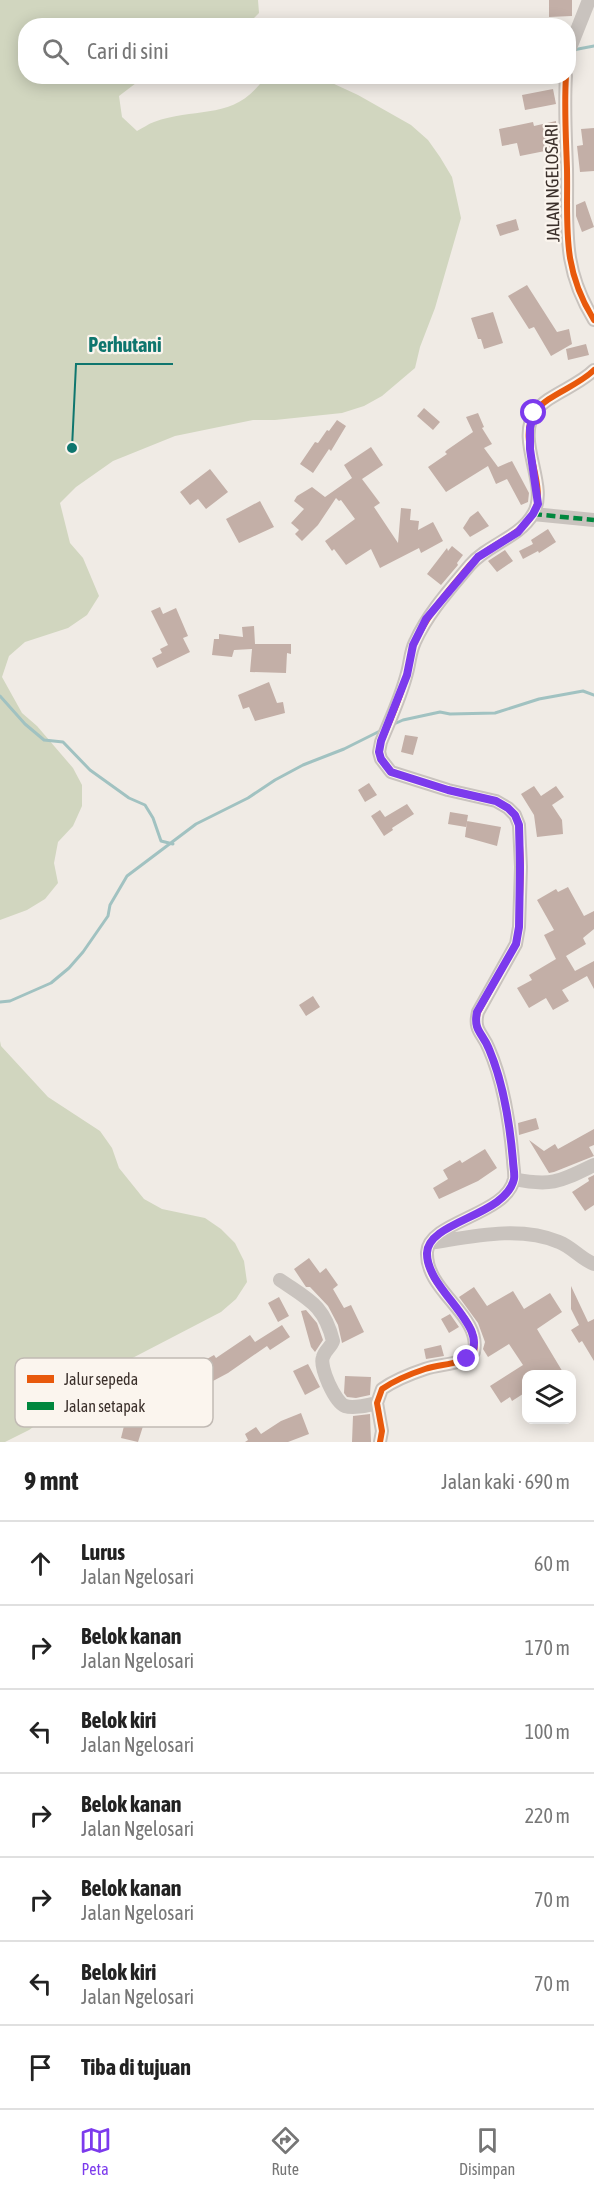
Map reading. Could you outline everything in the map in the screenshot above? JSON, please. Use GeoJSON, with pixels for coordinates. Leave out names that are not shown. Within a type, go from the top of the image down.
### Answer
{"type":"FeatureCollection","features":[{"type":"Feature","properties":{"kind":"street"},"geometry":{"type":"LineString","coordinates":[[576,34],[589,0]]}},
{"type":"Feature","properties":{"kind":"street","name":"JALAN NGELOSARI"},"geometry":{"type":"LineString","coordinates":[[566,84],[568,252],[574,283],[594,320]]}},
{"type":"Feature","properties":{"kind":"street"},"geometry":{"type":"LineString","coordinates":[[380,1442],[382,1431],[378,1404],[382,1389],[394,1381],[427,1368],[459,1363],[474,1352],[476,1341],[471,1328],[438,1284],[428,1262],[427,1252],[430,1243],[437,1235],[485,1211],[504,1195],[514,1179],[511,1139],[497,1074],[489,1048],[477,1030],[476,1021],[477,1012],[516,944],[520,915],[519,825],[515,815],[496,801],[448,790],[391,772],[381,759],[379,752],[381,741],[407,675],[413,645],[426,619],[478,557],[518,532],[538,504],[530,449],[530,428],[534,413],[542,405],[584,381],[594,369]]}},
{"type":"Feature","properties":{"kind":"street"},"geometry":{"type":"LineString","coordinates":[[533,514],[594,520]]}},
{"type":"Feature","properties":{"kind":"street"},"geometry":{"type":"LineString","coordinates":[[514,1179],[537,1184],[560,1182],[594,1165]]}},
{"type":"Feature","properties":{"kind":"street"},"geometry":{"type":"LineString","coordinates":[[430,1243],[495,1234],[534,1236],[560,1242],[585,1260],[594,1263]]}},
{"type":"Feature","properties":{"kind":"street"},"geometry":{"type":"LineString","coordinates":[[280,1280],[315,1303],[323,1314],[333,1341],[322,1358],[322,1364],[324,1374],[339,1400],[348,1407],[378,1404]]}},
{"type":"Feature","properties":{"kind":"green space"},"geometry":{"type":"Polygon","coordinates":[[[0,0],[258,0],[259,13],[254,18],[18,18],[18,84],[135,84],[119,96],[122,117],[137,131],[170,117],[228,107],[241,101],[259,84],[334,84],[411,125],[428,140],[452,177],[461,218],[415,368],[382,396],[364,406],[342,413],[253,420],[175,436],[113,461],[76,487],[60,503],[70,543],[83,558],[99,596],[87,615],[68,628],[25,642],[9,656],[2,677],[22,713],[37,726],[73,768],[82,785],[82,806],[73,826],[58,842],[54,863],[58,883],[45,899],[27,910],[0,920],[0,0]]]}},
{"type":"Feature","properties":{"kind":"green space"},"geometry":{"type":"Polygon","coordinates":[[[0,1041],[1,1046],[48,1097],[100,1131],[112,1148],[119,1168],[144,1199],[162,1209],[205,1218],[221,1229],[235,1243],[244,1261],[247,1282],[236,1299],[221,1312],[132,1358],[15,1358],[15,1427],[33,1427],[5,1442],[0,1442],[0,1041]]]}},
{"type":"Feature","properties":{"kind":"building"},"geometry":{"type":"Polygon","coordinates":[[[549,0],[572,0],[572,16],[549,17],[549,0]]]}},
{"type":"Feature","properties":{"kind":"building"},"geometry":{"type":"Polygon","coordinates":[[[553,89],[556,104],[525,110],[522,95],[553,89]]]}},
{"type":"Feature","properties":{"kind":"building"},"geometry":{"type":"Polygon","coordinates":[[[556,121],[557,155],[546,157],[545,151],[520,156],[517,143],[502,146],[499,129],[533,122],[534,126],[556,121]]]}},
{"type":"Feature","properties":{"kind":"building"},"geometry":{"type":"Polygon","coordinates":[[[594,128],[594,171],[580,172],[577,146],[583,145],[581,129],[594,128]]]}},
{"type":"Feature","properties":{"kind":"building"},"geometry":{"type":"Polygon","coordinates":[[[585,201],[594,227],[582,232],[576,216],[576,205],[585,201]]]}},
{"type":"Feature","properties":{"kind":"building"},"geometry":{"type":"Polygon","coordinates":[[[516,219],[519,230],[500,236],[496,225],[516,219]]]}},
{"type":"Feature","properties":{"kind":"building"},"geometry":{"type":"Polygon","coordinates":[[[527,285],[557,332],[569,329],[572,344],[551,356],[534,327],[529,329],[508,296],[527,285]]]}},
{"type":"Feature","properties":{"kind":"building"},"geometry":{"type":"Polygon","coordinates":[[[493,312],[503,343],[484,349],[471,318],[493,312]]]}},
{"type":"Feature","properties":{"kind":"building"},"geometry":{"type":"Polygon","coordinates":[[[586,344],[589,355],[568,360],[566,349],[586,344]]]}},
{"type":"Feature","properties":{"kind":"building"},"geometry":{"type":"Polygon","coordinates":[[[424,408],[440,422],[433,430],[417,416],[424,408]]]}},
{"type":"Feature","properties":{"kind":"building"},"geometry":{"type":"Polygon","coordinates":[[[478,413],[484,427],[482,428],[492,444],[484,448],[498,467],[512,461],[529,493],[528,502],[521,505],[507,479],[496,484],[488,466],[446,492],[428,467],[473,432],[466,417],[478,413]]]}},
{"type":"Feature","properties":{"kind":"building"},"geometry":{"type":"Polygon","coordinates":[[[337,420],[346,426],[331,451],[329,449],[313,473],[300,464],[315,442],[318,443],[337,420]]]}},
{"type":"Feature","properties":{"kind":"building"},"geometry":{"type":"Polygon","coordinates":[[[371,447],[383,465],[362,479],[380,503],[374,507],[398,543],[401,508],[411,509],[410,520],[419,521],[418,530],[433,522],[443,541],[421,553],[419,548],[380,568],[371,549],[346,565],[325,541],[355,519],[341,500],[336,498],[318,525],[302,541],[295,534],[299,530],[291,523],[304,509],[294,501],[297,496],[312,487],[325,497],[352,478],[344,465],[371,447]]]}},
{"type":"Feature","properties":{"kind":"building"},"geometry":{"type":"Polygon","coordinates":[[[210,469],[228,492],[206,509],[198,499],[190,505],[180,492],[210,469]]]}},
{"type":"Feature","properties":{"kind":"building"},"geometry":{"type":"Polygon","coordinates":[[[260,501],[274,527],[239,543],[226,519],[260,501]]]}},
{"type":"Feature","properties":{"kind":"building"},"geometry":{"type":"Polygon","coordinates":[[[478,511],[489,526],[470,537],[463,528],[470,517],[478,511]]]}},
{"type":"Feature","properties":{"kind":"building"},"geometry":{"type":"Polygon","coordinates":[[[548,529],[556,542],[539,553],[538,551],[523,559],[519,551],[533,544],[531,540],[548,529]]]}},
{"type":"Feature","properties":{"kind":"building"},"geometry":{"type":"Polygon","coordinates":[[[452,546],[463,555],[458,565],[441,585],[427,574],[447,548],[448,551],[452,546]]]}},
{"type":"Feature","properties":{"kind":"building"},"geometry":{"type":"Polygon","coordinates":[[[505,550],[513,561],[497,572],[488,561],[505,550]]]}},
{"type":"Feature","properties":{"kind":"building"},"geometry":{"type":"Polygon","coordinates":[[[160,607],[163,614],[176,608],[188,636],[183,638],[190,652],[157,668],[152,658],[162,653],[160,649],[168,645],[151,611],[160,607]]]}},
{"type":"Feature","properties":{"kind":"building"},"geometry":{"type":"Polygon","coordinates":[[[254,626],[255,644],[291,644],[291,654],[287,653],[286,673],[250,672],[252,649],[234,650],[232,657],[212,655],[214,639],[219,639],[219,634],[243,637],[242,627],[254,626]]]}},
{"type":"Feature","properties":{"kind":"building"},"geometry":{"type":"Polygon","coordinates":[[[269,682],[277,703],[283,702],[285,713],[255,721],[249,707],[243,709],[238,695],[269,682]]]}},
{"type":"Feature","properties":{"kind":"building"},"geometry":{"type":"Polygon","coordinates":[[[405,735],[418,737],[413,755],[401,752],[405,735]]]}},
{"type":"Feature","properties":{"kind":"building"},"geometry":{"type":"Polygon","coordinates":[[[369,783],[377,795],[365,802],[358,790],[369,783]]]}},
{"type":"Feature","properties":{"kind":"building"},"geometry":{"type":"Polygon","coordinates":[[[534,786],[541,796],[556,786],[564,797],[552,805],[562,820],[563,834],[537,837],[534,815],[521,794],[534,786]]]}},
{"type":"Feature","properties":{"kind":"building"},"geometry":{"type":"Polygon","coordinates":[[[407,804],[414,814],[384,836],[371,816],[380,810],[385,817],[407,804]]]}},
{"type":"Feature","properties":{"kind":"building"},"geometry":{"type":"Polygon","coordinates":[[[450,812],[468,815],[466,827],[448,824],[450,812]]]}},
{"type":"Feature","properties":{"kind":"building"},"geometry":{"type":"Polygon","coordinates":[[[467,821],[501,827],[497,846],[465,837],[467,821]]]}},
{"type":"Feature","properties":{"kind":"building"},"geometry":{"type":"Polygon","coordinates":[[[568,887],[584,916],[594,911],[594,929],[583,938],[586,944],[566,956],[575,971],[594,961],[594,989],[587,976],[562,990],[569,1001],[553,1010],[546,998],[529,1008],[517,988],[532,980],[529,975],[556,959],[544,935],[554,930],[537,900],[556,889],[558,892],[568,887]]]}},
{"type":"Feature","properties":{"kind":"building"},"geometry":{"type":"Polygon","coordinates":[[[313,996],[320,1007],[306,1016],[299,1005],[313,996]]]}},
{"type":"Feature","properties":{"kind":"building"},"geometry":{"type":"Polygon","coordinates":[[[536,1118],[539,1129],[519,1135],[518,1123],[536,1118]]]}},
{"type":"Feature","properties":{"kind":"building"},"geometry":{"type":"Polygon","coordinates":[[[594,1129],[594,1145],[589,1147],[594,1156],[549,1173],[529,1140],[544,1151],[555,1144],[558,1149],[594,1129]]]}},
{"type":"Feature","properties":{"kind":"building"},"geometry":{"type":"Polygon","coordinates":[[[485,1149],[497,1168],[478,1181],[439,1199],[433,1188],[448,1179],[443,1170],[460,1160],[462,1163],[485,1149]]]}},
{"type":"Feature","properties":{"kind":"building"},"geometry":{"type":"Polygon","coordinates":[[[594,1175],[594,1205],[585,1211],[572,1192],[594,1175]]]}},
{"type":"Feature","properties":{"kind":"building"},"geometry":{"type":"Polygon","coordinates":[[[309,1258],[320,1273],[326,1268],[338,1285],[333,1289],[344,1308],[351,1305],[364,1332],[342,1343],[338,1325],[328,1306],[310,1287],[306,1287],[294,1269],[309,1258]]]}},
{"type":"Feature","properties":{"kind":"building"},"geometry":{"type":"Polygon","coordinates":[[[571,1286],[588,1322],[594,1319],[594,1361],[582,1341],[579,1343],[571,1330],[579,1325],[571,1309],[571,1286]]]}},
{"type":"Feature","properties":{"kind":"building"},"geometry":{"type":"Polygon","coordinates":[[[474,1287],[487,1306],[513,1291],[524,1309],[550,1293],[562,1312],[537,1329],[562,1370],[522,1370],[522,1395],[512,1401],[510,1397],[501,1403],[490,1386],[523,1365],[509,1344],[488,1357],[483,1349],[485,1342],[478,1323],[459,1297],[474,1287]]]}},
{"type":"Feature","properties":{"kind":"building"},"geometry":{"type":"Polygon","coordinates":[[[279,1297],[289,1316],[278,1322],[268,1303],[279,1297]]]}},
{"type":"Feature","properties":{"kind":"building"},"geometry":{"type":"Polygon","coordinates":[[[306,1310],[317,1323],[323,1340],[315,1352],[311,1347],[301,1311],[306,1310]]]}},
{"type":"Feature","properties":{"kind":"building"},"geometry":{"type":"Polygon","coordinates":[[[450,1314],[459,1327],[449,1333],[441,1319],[450,1314]]]}},
{"type":"Feature","properties":{"kind":"building"},"geometry":{"type":"Polygon","coordinates":[[[282,1325],[290,1337],[270,1350],[267,1346],[213,1381],[213,1358],[209,1358],[214,1355],[216,1358],[250,1335],[255,1342],[282,1325]]]}},
{"type":"Feature","properties":{"kind":"building"},"geometry":{"type":"Polygon","coordinates":[[[441,1345],[444,1356],[426,1359],[424,1349],[441,1345]]]}},
{"type":"Feature","properties":{"kind":"building"},"geometry":{"type":"Polygon","coordinates":[[[308,1364],[320,1387],[305,1395],[293,1371],[308,1364]]]}},
{"type":"Feature","properties":{"kind":"building"},"geometry":{"type":"Polygon","coordinates":[[[345,1376],[371,1377],[370,1395],[347,1397],[344,1393],[345,1376]]]}},
{"type":"Feature","properties":{"kind":"building"},"geometry":{"type":"Polygon","coordinates":[[[301,1413],[309,1434],[288,1442],[245,1442],[248,1440],[245,1434],[256,1427],[261,1434],[281,1421],[301,1413]]]}},
{"type":"Feature","properties":{"kind":"building"},"geometry":{"type":"Polygon","coordinates":[[[370,1414],[371,1442],[352,1442],[353,1416],[370,1414]]]}},
{"type":"Feature","properties":{"kind":"building"},"geometry":{"type":"Polygon","coordinates":[[[124,1427],[143,1427],[138,1442],[121,1438],[124,1427]]]}},
{"type":"Feature","properties":{"kind":"waterway"},"geometry":{"type":"LineString","coordinates":[[576,49],[594,46]]}},
{"type":"Feature","properties":{"kind":"waterway"},"geometry":{"type":"LineString","coordinates":[[394,724],[440,712],[450,714],[495,713],[539,699],[583,691],[594,695]]}},
{"type":"Feature","properties":{"kind":"waterway"},"geometry":{"type":"LineString","coordinates":[[0,696],[25,724],[44,740],[63,742],[90,770],[129,798],[145,805],[153,818],[161,841],[173,844]]}},
{"type":"Feature","properties":{"kind":"waterway"},"geometry":{"type":"LineString","coordinates":[[0,1002],[10,1001],[51,983],[69,968],[108,916],[110,905],[127,876],[196,824],[248,798],[303,765],[344,749],[380,731]]}},
{"type":"Feature","properties":{"kind":"marked path"},"geometry":{"type":"LineString","coordinates":[[533,514],[594,520]]}},
{"type":"Feature","properties":{"kind":"cycle path"},"geometry":{"type":"LineString","coordinates":[[566,84],[568,246],[576,282],[583,301],[594,320]]}},
{"type":"Feature","properties":{"kind":"cycle path"},"geometry":{"type":"LineString","coordinates":[[380,1442],[382,1431],[377,1403],[382,1389],[408,1375],[463,1360],[474,1352],[474,1339],[470,1326],[435,1279],[429,1266],[427,1252],[431,1241],[440,1233],[498,1201],[508,1191],[514,1179],[510,1133],[502,1089],[489,1049],[478,1028],[477,1018],[478,1012],[516,944],[519,927],[521,867],[519,825],[515,815],[508,808],[496,801],[448,790],[391,772],[381,759],[379,752],[402,691],[413,646],[426,621],[470,565],[520,529],[533,514],[538,490],[529,436],[530,424],[535,412],[547,400],[594,370]]}},
{"type":"Feature","properties":{"kind":"place","name":"Perhutani"},"geometry":{"type":"Point","coordinates":[72,448]}},
{"type":"Feature","properties":{"kind":"route"},"geometry":{"type":"LineString","coordinates":[[467,1359],[474,1352],[476,1341],[471,1328],[438,1284],[428,1262],[427,1252],[430,1243],[437,1235],[485,1211],[504,1195],[514,1179],[511,1139],[497,1074],[489,1048],[477,1030],[476,1021],[477,1012],[516,944],[519,927],[519,825],[515,815],[496,801],[448,790],[391,772],[385,766],[379,752],[381,741],[407,675],[413,645],[426,619],[478,557],[518,532],[538,504],[530,449],[530,428],[534,413]]}}]}
